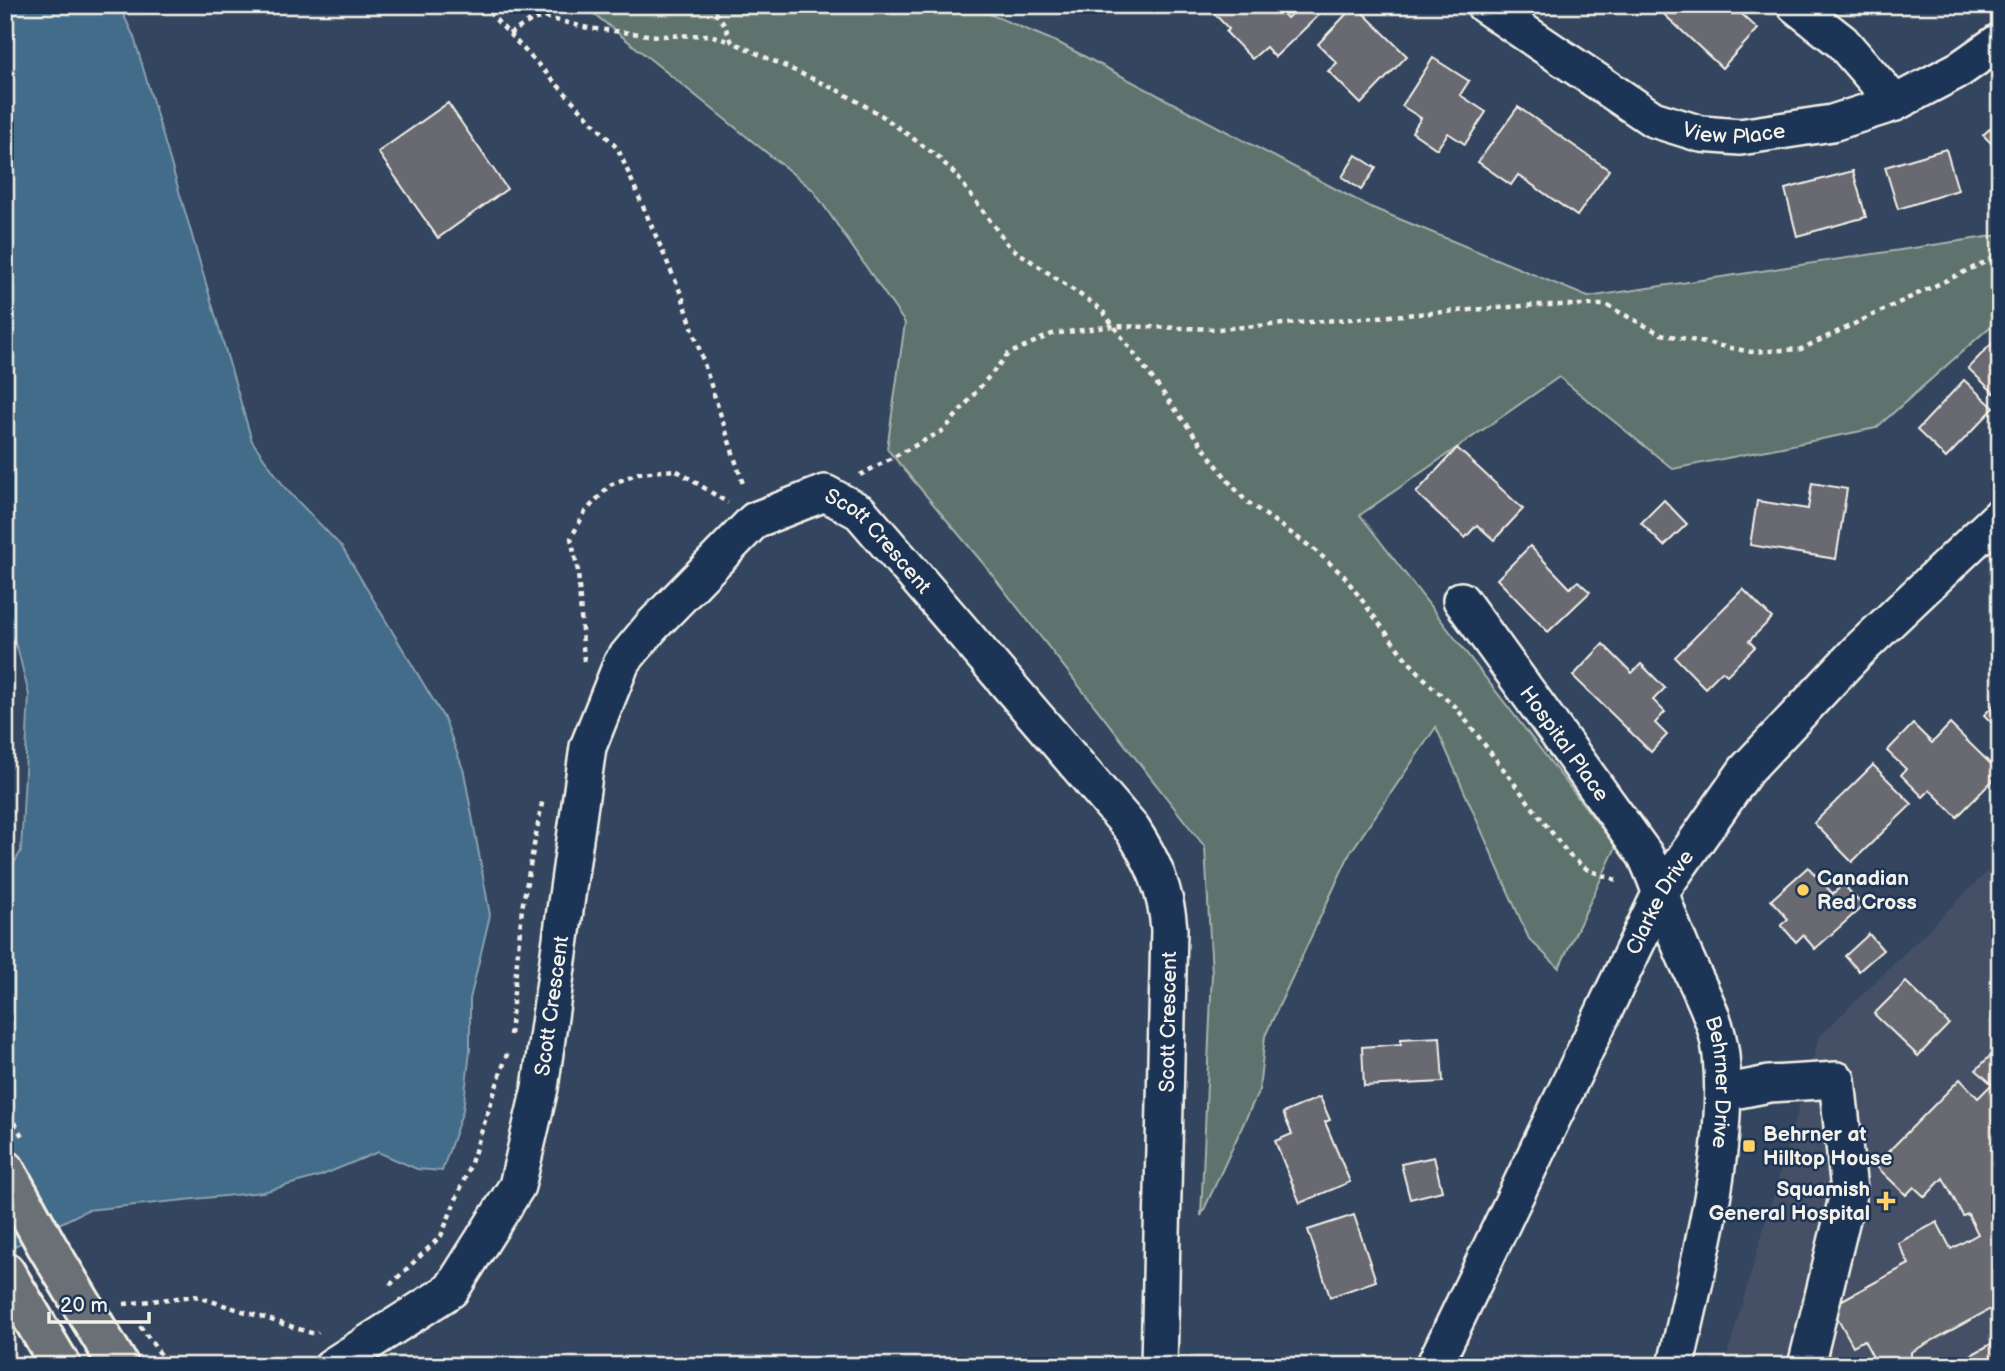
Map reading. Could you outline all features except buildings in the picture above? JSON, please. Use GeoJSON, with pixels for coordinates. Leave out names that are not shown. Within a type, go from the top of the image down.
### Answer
{"type":"FeatureCollection","features":[{"type":"Feature","properties":{"kind":"highway"},"geometry":{"type":"LineString","coordinates":[[5,1170],[119,1366]]}},
{"type":"Feature","properties":{"kind":"highway"},"geometry":{"type":"LineString","coordinates":[[5,1272],[61,1366]]}},
{"type":"Feature","properties":{"kind":"street","name":"View Place"},"geometry":{"type":"LineString","coordinates":[[1484,5],[1653,119],[1679,130],[1740,137],[1832,123],[1895,103],[1960,69],[2000,41]]}},
{"type":"Feature","properties":{"kind":"street"},"geometry":{"type":"LineString","coordinates":[[1795,5],[1842,42],[1895,103]]}},
{"type":"Feature","properties":{"kind":"street","name":"Scott Crescent"},"geometry":{"type":"LineString","coordinates":[[338,1365],[451,1290],[517,1186],[540,1088],[589,747],[622,662],[651,627],[755,520],[809,498],[860,512],[1132,829],[1160,879],[1167,904],[1169,929],[1159,1366]]}},
{"type":"Feature","properties":{"kind":"street","name":"Clarke Drive"},"geometry":{"type":"LineString","coordinates":[[1434,1366],[1662,890],[1746,770],[1857,652],[2000,516]]}},
{"type":"Feature","properties":{"kind":"street","name":"Hospital Place"},"geometry":{"type":"LineString","coordinates":[[1461,600],[1645,855],[1662,890]]}},
{"type":"Feature","properties":{"kind":"street","name":"Behrner Drive"},"geometry":{"type":"LineString","coordinates":[[1662,890],[1678,941],[1711,1012],[1720,1052],[1723,1093],[1711,1196],[1676,1366]]}},
{"type":"Feature","properties":{"kind":"street"},"geometry":{"type":"LineString","coordinates":[[1723,1093],[1769,1084],[1837,1080],[1849,1190],[1806,1366]]}},
{"type":"Feature","properties":{"kind":"path"},"geometry":{"type":"LineString","coordinates":[[482,5],[618,149],[682,296],[755,520]]}},
{"type":"Feature","properties":{"kind":"path"},"geometry":{"type":"LineString","coordinates":[[708,5],[723,22],[732,42]]}},
{"type":"Feature","properties":{"kind":"path"},"geometry":{"type":"LineString","coordinates":[[509,34],[532,20],[544,17],[588,28],[657,36],[710,35],[732,42],[839,90],[881,115],[937,156],[956,175],[1009,246],[1101,309],[1247,501],[1315,550],[1344,576],[1402,654],[1435,690],[1455,706],[1569,855],[1588,870],[1616,880]]}},
{"type":"Feature","properties":{"kind":"path"},"geometry":{"type":"LineString","coordinates":[[809,498],[944,430],[1008,354],[1052,334],[1114,326],[1217,330],[1537,305],[1606,305],[1661,334],[1751,352],[1801,349],[2000,255]]}},
{"type":"Feature","properties":{"kind":"path"},"geometry":{"type":"LineString","coordinates":[[584,664],[578,572],[571,538],[585,512],[610,485],[638,473],[676,470],[755,520]]}},
{"type":"Feature","properties":{"kind":"path"},"geometry":{"type":"LineString","coordinates":[[387,1289],[441,1236],[471,1163],[509,1050],[522,908],[544,795]]}},
{"type":"Feature","properties":{"kind":"path"},"geometry":{"type":"LineString","coordinates":[[124,1304],[195,1296],[315,1334],[325,1327]]}},
{"type":"Feature","properties":{"kind":"shaded area"},"geometry":{"type":"Polygon","coordinates":[[[5,5],[119,5],[134,37],[252,441],[286,489],[342,547],[445,720],[464,772],[490,915],[470,999],[470,1051],[463,1110],[442,1171],[417,1169],[378,1152],[320,1176],[263,1192],[87,1210],[5,1251],[5,879],[21,851],[29,695],[18,650],[5,623],[5,5]]]}},
{"type":"Feature","properties":{"kind":"shaded area","name":"Squamish General Hospital"},"geometry":{"type":"Polygon","coordinates":[[[2000,859],[2000,1366],[1724,1366],[1819,1037],[2000,859]]]}},
{"type":"Feature","properties":{"kind":"green space"},"geometry":{"type":"Polygon","coordinates":[[[583,5],[968,5],[1059,43],[1368,206],[1588,297],[2000,235],[2000,318],[1876,428],[1673,469],[1559,377],[1360,515],[1616,847],[1559,968],[1529,939],[1436,727],[1350,853],[1265,1036],[1259,1090],[1201,1216],[1212,974],[1205,847],[982,562],[887,449],[905,323],[813,190],[583,5]]]}},
{"type":"Feature","properties":{"kind":"place","name":"Canadian Red Cross"},"geometry":{"type":"Point","coordinates":[1803,890]}},
{"type":"Feature","properties":{"kind":"place","name":"Behrner at Hilltop House"},"geometry":{"type":"Point","coordinates":[1749,1146]}},
{"type":"Feature","properties":{"kind":"place","name":"Squamish General Hospital"},"geometry":{"type":"Point","coordinates":[1886,1201]}}]}
